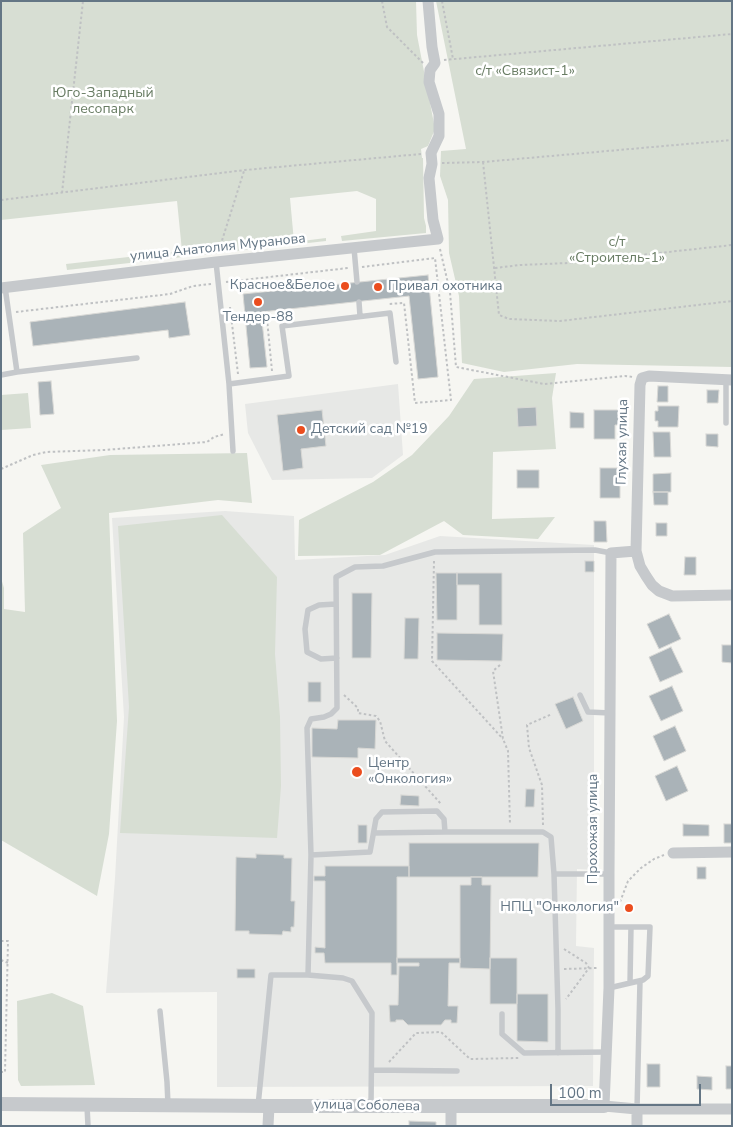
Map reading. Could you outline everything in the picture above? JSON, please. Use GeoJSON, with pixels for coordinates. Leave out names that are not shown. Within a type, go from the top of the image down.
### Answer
{"type":"FeatureCollection","features":[{"type":"Feature","properties":{"kind":"street"},"geometry":{"type":"LineString","coordinates":[[428,1],[432,66],[429,82],[439,114],[439,136],[431,159],[429,178],[433,220],[438,239]]}},
{"type":"Feature","properties":{"kind":"street","name":"улица Анатолия Муранова"},"geometry":{"type":"LineString","coordinates":[[3,288],[216,262],[438,239]]}},
{"type":"Feature","properties":{"kind":"street"},"geometry":{"type":"LineString","coordinates":[[642,378],[649,376],[729,380]]}},
{"type":"Feature","properties":{"kind":"street","name":"Глухая улица"},"geometry":{"type":"LineString","coordinates":[[642,378],[640,385],[636,551],[640,566],[652,585],[659,591],[672,596],[732,595]]}},
{"type":"Feature","properties":{"kind":"street"},"geometry":{"type":"LineString","coordinates":[[612,553],[636,551]]}},
{"type":"Feature","properties":{"kind":"street","name":"Прохожая улица"},"geometry":{"type":"LineString","coordinates":[[604,1106],[612,927],[609,874],[612,553]]}},
{"type":"Feature","properties":{"kind":"street"},"geometry":{"type":"LineString","coordinates":[[673,853],[732,852]]}},
{"type":"Feature","properties":{"kind":"street","name":"улица Соболева"},"geometry":{"type":"LineString","coordinates":[[1,1104],[451,1107],[604,1106],[732,1109]]}},
{"type":"Feature","properties":{"kind":"street"},"geometry":{"type":"LineString","coordinates":[[263,1106],[268,1126]]}},
{"type":"Feature","properties":{"kind":"street"},"geometry":{"type":"LineString","coordinates":[[451,1107],[451,1126]]}},
{"type":"Feature","properties":{"kind":"street"},"geometry":{"type":"LineString","coordinates":[[637,1108],[637,1126]]}},
{"type":"Feature","properties":{"kind":"lane"},"geometry":{"type":"LineString","coordinates":[[354,248],[356,282]]}},
{"type":"Feature","properties":{"kind":"lane"},"geometry":{"type":"LineString","coordinates":[[216,262],[229,384],[233,451]]}},
{"type":"Feature","properties":{"kind":"lane"},"geometry":{"type":"LineString","coordinates":[[3,288],[9,313],[17,372]]}},
{"type":"Feature","properties":{"kind":"lane"},"geometry":{"type":"LineString","coordinates":[[359,302],[360,316]]}},
{"type":"Feature","properties":{"kind":"lane"},"geometry":{"type":"LineString","coordinates":[[229,384],[289,376],[282,326],[390,313],[396,362]]}},
{"type":"Feature","properties":{"kind":"lane"},"geometry":{"type":"LineString","coordinates":[[1,375],[137,358]]}},
{"type":"Feature","properties":{"kind":"lane"},"geometry":{"type":"LineString","coordinates":[[726,424],[729,380]]}},
{"type":"Feature","properties":{"kind":"lane"},"geometry":{"type":"LineString","coordinates":[[308,975],[311,855],[307,728],[311,720],[331,714],[336,708],[336,577],[355,567],[383,566],[435,552],[595,550],[612,553]]}},
{"type":"Feature","properties":{"kind":"lane"},"geometry":{"type":"LineString","coordinates":[[336,604],[319,605],[308,610],[305,629],[307,652],[321,659],[336,658]]}},
{"type":"Feature","properties":{"kind":"lane"},"geometry":{"type":"LineString","coordinates":[[580,695],[588,712],[610,713]]}},
{"type":"Feature","properties":{"kind":"lane"},"geometry":{"type":"LineString","coordinates":[[311,855],[370,852],[376,820],[382,812],[437,811],[444,819],[445,832]]}},
{"type":"Feature","properties":{"kind":"lane"},"geometry":{"type":"LineString","coordinates":[[374,834],[543,832],[551,837],[554,874],[558,1053]]}},
{"type":"Feature","properties":{"kind":"lane"},"geometry":{"type":"LineString","coordinates":[[554,874],[609,874]]}},
{"type":"Feature","properties":{"kind":"lane"},"geometry":{"type":"LineString","coordinates":[[609,988],[640,981],[648,976],[650,927],[612,927]]}},
{"type":"Feature","properties":{"kind":"lane"},"geometry":{"type":"LineString","coordinates":[[630,983],[632,927]]}},
{"type":"Feature","properties":{"kind":"lane"},"geometry":{"type":"LineString","coordinates":[[263,1106],[271,975],[308,975],[343,978],[352,981],[372,1013],[371,1106]]}},
{"type":"Feature","properties":{"kind":"lane"},"geometry":{"type":"LineString","coordinates":[[637,1108],[640,981]]}},
{"type":"Feature","properties":{"kind":"lane"},"geometry":{"type":"LineString","coordinates":[[160,1011],[168,1105]]}},
{"type":"Feature","properties":{"kind":"lane"},"geometry":{"type":"LineString","coordinates":[[502,1014],[502,1034],[524,1053],[607,1052]]}},
{"type":"Feature","properties":{"kind":"lane"},"geometry":{"type":"LineString","coordinates":[[372,1070],[457,1071]]}},
{"type":"Feature","properties":{"kind":"lane"},"geometry":{"type":"LineString","coordinates":[[87,1104],[88,1126]]}},
{"type":"Feature","properties":{"kind":"path"},"geometry":{"type":"LineString","coordinates":[[62,193],[83,1]]}},
{"type":"Feature","properties":{"kind":"path"},"geometry":{"type":"LineString","coordinates":[[382,1],[387,27],[432,66],[447,59],[732,34]]}},
{"type":"Feature","properties":{"kind":"path"},"geometry":{"type":"LineString","coordinates":[[442,1],[453,59]]}},
{"type":"Feature","properties":{"kind":"path"},"geometry":{"type":"LineString","coordinates":[[1,200],[245,170],[431,159],[483,162],[732,140]]}},
{"type":"Feature","properties":{"kind":"path"},"geometry":{"type":"LineString","coordinates":[[483,162],[499,316],[509,319],[560,321],[732,301]]}},
{"type":"Feature","properties":{"kind":"path"},"geometry":{"type":"LineString","coordinates":[[216,262],[245,170]]}},
{"type":"Feature","properties":{"kind":"path"},"geometry":{"type":"LineString","coordinates":[[438,239],[450,292],[456,367],[544,384],[625,376],[642,378]]}},
{"type":"Feature","properties":{"kind":"path"},"geometry":{"type":"LineString","coordinates":[[494,268],[568,263],[732,245]]}},
{"type":"Feature","properties":{"kind":"path"},"geometry":{"type":"LineString","coordinates":[[9,313],[170,294],[193,286],[435,258],[451,400],[414,403],[404,303],[386,305]]}},
{"type":"Feature","properties":{"kind":"path"},"geometry":{"type":"LineString","coordinates":[[229,301],[238,376],[244,375]]}},
{"type":"Feature","properties":{"kind":"path"},"geometry":{"type":"LineString","coordinates":[[265,373],[272,372],[267,319],[286,317]]}},
{"type":"Feature","properties":{"kind":"path"},"geometry":{"type":"LineString","coordinates":[[1,470],[33,455],[46,452],[104,450],[207,442],[214,437],[232,432]]}},
{"type":"Feature","properties":{"kind":"path"},"geometry":{"type":"LineString","coordinates":[[435,552],[432,661],[503,738]]}},
{"type":"Feature","properties":{"kind":"path"},"geometry":{"type":"LineString","coordinates":[[500,665],[493,671],[503,738],[508,751],[510,832]]}},
{"type":"Feature","properties":{"kind":"path"},"geometry":{"type":"LineString","coordinates":[[337,691],[346,696],[358,708],[358,713],[376,716],[380,721],[385,740],[442,805]]}},
{"type":"Feature","properties":{"kind":"path"},"geometry":{"type":"LineString","coordinates":[[543,832],[542,785],[529,748],[527,725],[552,714]]}},
{"type":"Feature","properties":{"kind":"path"},"geometry":{"type":"LineString","coordinates":[[612,927],[628,881],[641,868],[654,859],[673,853]]}},
{"type":"Feature","properties":{"kind":"path"},"geometry":{"type":"LineString","coordinates":[[1,941],[8,941],[5,1072],[1,1072]]}},
{"type":"Feature","properties":{"kind":"path"},"geometry":{"type":"LineString","coordinates":[[555,944],[586,963],[589,968]]}},
{"type":"Feature","properties":{"kind":"path"},"geometry":{"type":"LineString","coordinates":[[1,960],[8,964]]}},
{"type":"Feature","properties":{"kind":"path"},"geometry":{"type":"LineString","coordinates":[[558,1009],[589,968]]}},
{"type":"Feature","properties":{"kind":"path"},"geometry":{"type":"LineString","coordinates":[[557,969],[598,968]]}},
{"type":"Feature","properties":{"kind":"path"},"geometry":{"type":"LineString","coordinates":[[380,1071],[416,1032],[441,1032],[470,1059],[522,1058]]}},
{"type":"Feature","properties":{"kind":"path"},"geometry":{"type":"LineString","coordinates":[[1,1042],[6,1039]]}},
{"type":"Feature","properties":{"kind":"shaded area"},"geometry":{"type":"Polygon","coordinates":[[[398,384],[403,455],[372,478],[272,480],[248,433],[245,404],[398,384]]]}},
{"type":"Feature","properties":{"kind":"shaded area","name":"Центр «Онкология»"},"geometry":{"type":"Polygon","coordinates":[[[225,511],[294,516],[295,560],[385,555],[440,536],[594,545],[594,870],[577,869],[576,946],[594,948],[593,1086],[217,1087],[217,992],[106,993],[124,717],[112,518],[225,511]]]}},
{"type":"Feature","properties":{"kind":"green space","name":"Юго-Западный лесопарк"},"geometry":{"type":"Polygon","coordinates":[[[1,1],[416,1],[417,35],[435,129],[428,146],[421,149],[426,233],[342,241],[341,236],[376,231],[376,199],[357,191],[290,198],[294,242],[326,238],[326,241],[67,270],[66,264],[182,251],[177,201],[1,220],[1,1]]]}},
{"type":"Feature","properties":{"kind":"green space","name":"с/т «Строитель-1»"},"geometry":{"type":"Polygon","coordinates":[[[436,1],[732,1],[732,367],[577,364],[504,372],[462,363],[459,296],[449,253],[448,200],[440,176],[441,151],[466,149],[436,1]]]}},
{"type":"Feature","properties":{"kind":"green space"},"geometry":{"type":"Polygon","coordinates":[[[556,373],[552,398],[556,449],[493,452],[492,519],[555,517],[538,539],[463,535],[444,521],[380,555],[298,556],[299,520],[373,482],[412,455],[449,416],[474,379],[556,373]]]}},
{"type":"Feature","properties":{"kind":"green space"},"geometry":{"type":"Polygon","coordinates":[[[28,393],[31,428],[1,430],[1,395],[28,393]]]}},
{"type":"Feature","properties":{"kind":"green space"},"geometry":{"type":"Polygon","coordinates":[[[247,453],[252,503],[218,500],[109,513],[117,721],[109,834],[97,896],[1,840],[1,578],[4,588],[4,609],[25,612],[23,533],[61,508],[41,465],[110,455],[247,453]]]}},
{"type":"Feature","properties":{"kind":"green space"},"geometry":{"type":"Polygon","coordinates":[[[222,515],[277,577],[275,654],[280,717],[281,786],[277,838],[120,833],[129,707],[118,526],[222,515]]]}},
{"type":"Feature","properties":{"kind":"green space"},"geometry":{"type":"Polygon","coordinates":[[[52,993],[83,1006],[95,1085],[21,1086],[18,1080],[17,1001],[52,993]]]}},
{"type":"Feature","properties":{"kind":"building"},"geometry":{"type":"Polygon","coordinates":[[[428,275],[438,377],[418,379],[409,296],[261,312],[267,367],[250,368],[243,294],[428,275]]]}},
{"type":"Feature","properties":{"kind":"building"},"geometry":{"type":"Polygon","coordinates":[[[185,302],[190,335],[169,338],[168,330],[33,346],[30,322],[185,302]]]}},
{"type":"Feature","properties":{"kind":"building"},"geometry":{"type":"Polygon","coordinates":[[[51,381],[54,414],[40,415],[38,382],[51,381]]]}},
{"type":"Feature","properties":{"kind":"building"},"geometry":{"type":"Polygon","coordinates":[[[658,386],[668,386],[668,402],[657,402],[658,386]]]}},
{"type":"Feature","properties":{"kind":"building"},"geometry":{"type":"Polygon","coordinates":[[[707,390],[719,390],[718,403],[707,403],[707,390]]]}},
{"type":"Feature","properties":{"kind":"building"},"geometry":{"type":"Polygon","coordinates":[[[658,406],[679,406],[678,427],[658,427],[658,421],[655,421],[655,411],[658,411],[658,406]]]}},
{"type":"Feature","properties":{"kind":"building"},"geometry":{"type":"Polygon","coordinates":[[[536,407],[537,426],[518,427],[517,408],[536,407]]]}},
{"type":"Feature","properties":{"kind":"building","name":"Детский сад №19"},"geometry":{"type":"Polygon","coordinates":[[[322,410],[326,446],[301,449],[303,468],[283,471],[277,415],[322,410]]]}},
{"type":"Feature","properties":{"kind":"building"},"geometry":{"type":"Polygon","coordinates":[[[594,410],[622,410],[622,425],[615,425],[615,439],[594,439],[594,410]]]}},
{"type":"Feature","properties":{"kind":"building"},"geometry":{"type":"Polygon","coordinates":[[[570,412],[584,413],[584,428],[570,428],[570,412]]]}},
{"type":"Feature","properties":{"kind":"building"},"geometry":{"type":"Polygon","coordinates":[[[653,432],[670,432],[671,457],[654,457],[653,432]]]}},
{"type":"Feature","properties":{"kind":"building"},"geometry":{"type":"Polygon","coordinates":[[[706,434],[718,434],[718,447],[706,446],[706,434]]]}},
{"type":"Feature","properties":{"kind":"building"},"geometry":{"type":"Polygon","coordinates":[[[600,468],[620,468],[620,498],[600,498],[600,468]]]}},
{"type":"Feature","properties":{"kind":"building"},"geometry":{"type":"Polygon","coordinates":[[[517,470],[539,470],[539,488],[517,488],[517,470]]]}},
{"type":"Feature","properties":{"kind":"building"},"geometry":{"type":"Polygon","coordinates":[[[671,473],[671,492],[653,492],[653,474],[671,473]]]}},
{"type":"Feature","properties":{"kind":"building"},"geometry":{"type":"Polygon","coordinates":[[[653,492],[668,492],[668,505],[654,505],[653,492]]]}},
{"type":"Feature","properties":{"kind":"building"},"geometry":{"type":"Polygon","coordinates":[[[594,521],[606,521],[607,542],[594,542],[594,521]]]}},
{"type":"Feature","properties":{"kind":"building"},"geometry":{"type":"Polygon","coordinates":[[[656,523],[667,523],[667,536],[656,536],[656,523]]]}},
{"type":"Feature","properties":{"kind":"building"},"geometry":{"type":"Polygon","coordinates":[[[685,557],[696,557],[696,575],[684,575],[685,557]]]}},
{"type":"Feature","properties":{"kind":"building"},"geometry":{"type":"Polygon","coordinates":[[[585,561],[594,561],[594,572],[585,572],[585,561]]]}},
{"type":"Feature","properties":{"kind":"building"},"geometry":{"type":"Polygon","coordinates":[[[436,573],[457,573],[457,620],[437,620],[436,573]]]}},
{"type":"Feature","properties":{"kind":"building"},"geometry":{"type":"Polygon","coordinates":[[[457,573],[502,573],[502,625],[479,625],[479,585],[457,585],[457,573]]]}},
{"type":"Feature","properties":{"kind":"building"},"geometry":{"type":"Polygon","coordinates":[[[352,593],[372,593],[371,658],[352,658],[352,593]]]}},
{"type":"Feature","properties":{"kind":"building"},"geometry":{"type":"Polygon","coordinates":[[[669,614],[681,639],[659,649],[647,624],[669,614]]]}},
{"type":"Feature","properties":{"kind":"building"},"geometry":{"type":"Polygon","coordinates":[[[405,618],[419,618],[418,659],[404,659],[405,618]]]}},
{"type":"Feature","properties":{"kind":"building"},"geometry":{"type":"Polygon","coordinates":[[[437,633],[503,634],[502,661],[437,660],[437,633]]]}},
{"type":"Feature","properties":{"kind":"building"},"geometry":{"type":"Polygon","coordinates":[[[722,645],[732,645],[732,663],[722,662],[722,645]]]}},
{"type":"Feature","properties":{"kind":"building"},"geometry":{"type":"Polygon","coordinates":[[[671,647],[683,672],[660,682],[649,657],[671,647]]]}},
{"type":"Feature","properties":{"kind":"building"},"geometry":{"type":"Polygon","coordinates":[[[308,682],[321,682],[321,702],[308,702],[308,682]]]}},
{"type":"Feature","properties":{"kind":"building"},"geometry":{"type":"Polygon","coordinates":[[[672,686],[683,711],[661,721],[649,696],[672,686]]]}},
{"type":"Feature","properties":{"kind":"building"},"geometry":{"type":"Polygon","coordinates":[[[573,697],[583,721],[566,729],[555,704],[573,697]]]}},
{"type":"Feature","properties":{"kind":"building"},"geometry":{"type":"Polygon","coordinates":[[[338,720],[376,720],[375,749],[358,748],[358,758],[312,757],[312,728],[337,729],[338,720]]]}},
{"type":"Feature","properties":{"kind":"building"},"geometry":{"type":"Polygon","coordinates":[[[675,726],[686,751],[664,761],[653,736],[675,726]]]}},
{"type":"Feature","properties":{"kind":"building"},"geometry":{"type":"Polygon","coordinates":[[[677,766],[688,791],[666,801],[655,776],[677,766]]]}},
{"type":"Feature","properties":{"kind":"building"},"geometry":{"type":"Polygon","coordinates":[[[526,789],[535,789],[534,807],[525,807],[526,789]]]}},
{"type":"Feature","properties":{"kind":"building"},"geometry":{"type":"Polygon","coordinates":[[[401,795],[419,796],[419,806],[400,805],[401,795]]]}},
{"type":"Feature","properties":{"kind":"building"},"geometry":{"type":"Polygon","coordinates":[[[683,824],[709,825],[709,836],[683,836],[683,824]]]}},
{"type":"Feature","properties":{"kind":"building"},"geometry":{"type":"Polygon","coordinates":[[[724,824],[732,824],[732,843],[724,843],[724,824]]]}},
{"type":"Feature","properties":{"kind":"building"},"geometry":{"type":"Polygon","coordinates":[[[358,825],[367,825],[367,843],[358,843],[358,825]]]}},
{"type":"Feature","properties":{"kind":"building"},"geometry":{"type":"Polygon","coordinates":[[[409,843],[539,843],[538,877],[409,877],[409,843]]]}},
{"type":"Feature","properties":{"kind":"building"},"geometry":{"type":"Polygon","coordinates":[[[256,854],[284,855],[284,858],[292,858],[291,901],[295,901],[294,927],[291,927],[291,932],[283,931],[282,935],[249,934],[249,931],[235,931],[236,857],[256,858],[256,854]]]}},
{"type":"Feature","properties":{"kind":"building"},"geometry":{"type":"Polygon","coordinates":[[[325,866],[409,866],[409,877],[397,877],[397,975],[391,975],[391,963],[325,963],[324,953],[315,953],[315,947],[325,948],[325,881],[314,881],[314,876],[325,876],[325,866]]]}},
{"type":"Feature","properties":{"kind":"building"},"geometry":{"type":"Polygon","coordinates":[[[697,867],[706,867],[706,879],[697,879],[697,867]]]}},
{"type":"Feature","properties":{"kind":"building"},"geometry":{"type":"Polygon","coordinates":[[[471,877],[482,877],[482,885],[491,885],[490,969],[460,968],[460,885],[471,885],[471,877]]]}},
{"type":"Feature","properties":{"kind":"building"},"geometry":{"type":"Polygon","coordinates":[[[397,958],[460,958],[460,963],[449,963],[448,1006],[458,1006],[457,1023],[451,1023],[451,1020],[445,1020],[441,1025],[408,1025],[403,1020],[390,1022],[389,1005],[398,1005],[399,966],[419,966],[419,963],[397,963],[397,958]]]}},
{"type":"Feature","properties":{"kind":"building"},"geometry":{"type":"Polygon","coordinates":[[[490,958],[517,958],[517,1004],[490,1004],[490,958]]]}},
{"type":"Feature","properties":{"kind":"building"},"geometry":{"type":"Polygon","coordinates":[[[237,969],[255,969],[255,978],[237,978],[237,969]]]}},
{"type":"Feature","properties":{"kind":"building"},"geometry":{"type":"Polygon","coordinates":[[[517,994],[548,994],[548,1042],[517,1041],[517,994]]]}},
{"type":"Feature","properties":{"kind":"building"},"geometry":{"type":"Polygon","coordinates":[[[647,1064],[660,1064],[660,1087],[647,1087],[647,1064]]]}},
{"type":"Feature","properties":{"kind":"building"},"geometry":{"type":"Polygon","coordinates":[[[726,1066],[732,1066],[732,1089],[726,1089],[726,1066]]]}},
{"type":"Feature","properties":{"kind":"building"},"geometry":{"type":"Polygon","coordinates":[[[697,1076],[712,1077],[712,1090],[697,1089],[697,1076]]]}},
{"type":"Feature","properties":{"kind":"building"},"geometry":{"type":"Polygon","coordinates":[[[409,1121],[436,1122],[436,1126],[409,1126],[409,1121]]]}},
{"type":"Feature","properties":{"kind":"place","name":"Красное&Белое"},"geometry":{"type":"Point","coordinates":[345,286]}},
{"type":"Feature","properties":{"kind":"place","name":"Привал охотника"},"geometry":{"type":"Point","coordinates":[378,287]}},
{"type":"Feature","properties":{"kind":"place","name":"Тендер-88"},"geometry":{"type":"Point","coordinates":[258,302]}},
{"type":"Feature","properties":{"kind":"place","name":"Детский сад №19"},"geometry":{"type":"Point","coordinates":[301,430]}},
{"type":"Feature","properties":{"kind":"place","name":"Центр «Онкология»"},"geometry":{"type":"Point","coordinates":[357,772]}},
{"type":"Feature","properties":{"kind":"place","name":"НПЦ \"Онкология\""},"geometry":{"type":"Point","coordinates":[629,908]}},
{"type":"Feature","properties":{"kind":"park label","name":"с/т «Связист-1»"},"geometry":{"type":"Point","coordinates":[525,72]}}]}
